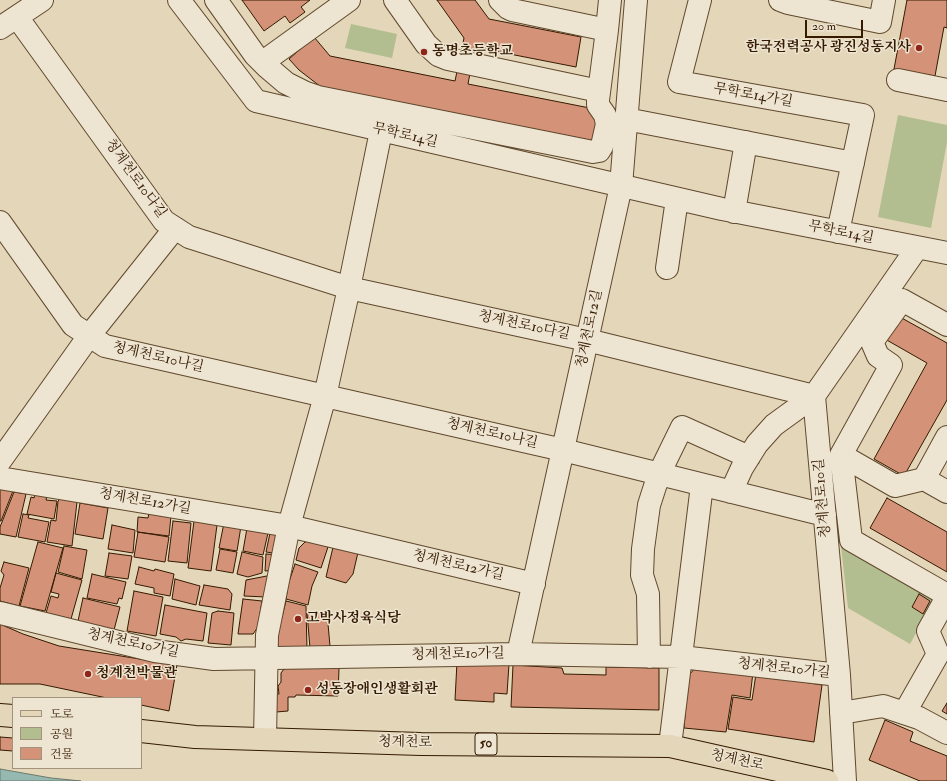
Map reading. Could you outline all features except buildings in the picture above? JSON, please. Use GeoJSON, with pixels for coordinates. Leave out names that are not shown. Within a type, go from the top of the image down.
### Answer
{"type":"FeatureCollection","features":[{"type":"Feature","properties":{"kind":"main road"},"geometry":{"type":"LineString","coordinates":[[0,715],[12,716]]}},
{"type":"Feature","properties":{"kind":"main road","name":"청계천로"},"geometry":{"type":"LineString","coordinates":[[142,731],[195,737],[421,744],[670,746],[827,781]]}},
{"type":"Feature","properties":{"kind":"street"},"geometry":{"type":"LineString","coordinates":[[9,22],[42,0]]}},
{"type":"Feature","properties":{"kind":"street","name":"무학로14길"},"geometry":{"type":"LineString","coordinates":[[179,0],[256,101],[734,212],[947,253]]}},
{"type":"Feature","properties":{"kind":"street"},"geometry":{"type":"LineString","coordinates":[[216,0],[255,55],[286,83],[306,93],[318,97],[593,152],[598,151],[602,146],[607,124],[605,115],[598,105],[610,0]]}},
{"type":"Feature","properties":{"kind":"street"},"geometry":{"type":"LineString","coordinates":[[263,62],[349,0]]}},
{"type":"Feature","properties":{"kind":"street"},"geometry":{"type":"LineString","coordinates":[[395,0],[426,44],[438,55],[448,59],[599,91]]}},
{"type":"Feature","properties":{"kind":"street"},"geometry":{"type":"LineString","coordinates":[[500,0],[512,10],[607,30]]}},
{"type":"Feature","properties":{"kind":"street","name":"청계천로12길"},"geometry":{"type":"LineString","coordinates":[[518,654],[621,186],[636,0]]}},
{"type":"Feature","properties":{"kind":"street","name":"무학로14가길"},"geometry":{"type":"LineString","coordinates":[[700,0],[679,82],[864,115],[838,232]]}},
{"type":"Feature","properties":{"kind":"street"},"geometry":{"type":"LineString","coordinates":[[780,0],[788,3],[880,22],[884,0]]}},
{"type":"Feature","properties":{"kind":"street","name":"청계천로10다길"},"geometry":{"type":"LineString","coordinates":[[9,22],[164,221],[189,237],[349,288],[587,340],[814,396]]}},
{"type":"Feature","properties":{"kind":"street"},"geometry":{"type":"LineString","coordinates":[[898,80],[946,85]]}},
{"type":"Feature","properties":{"kind":"street"},"geometry":{"type":"LineString","coordinates":[[626,119],[853,163]]}},
{"type":"Feature","properties":{"kind":"street"},"geometry":{"type":"LineString","coordinates":[[264,739],[268,657],[267,635],[289,526],[325,396],[381,131]]}},
{"type":"Feature","properties":{"kind":"street"},"geometry":{"type":"LineString","coordinates":[[734,212],[746,142]]}},
{"type":"Feature","properties":{"kind":"street"},"geometry":{"type":"LineString","coordinates":[[667,268],[678,199]]}},
{"type":"Feature","properties":{"kind":"street","name":"청계천로10나길"},"geometry":{"type":"LineString","coordinates":[[0,222],[73,326],[105,346],[563,450],[825,515]]}},
{"type":"Feature","properties":{"kind":"street"},"geometry":{"type":"LineString","coordinates":[[0,462],[89,336],[175,228]]}},
{"type":"Feature","properties":{"kind":"street"},"geometry":{"type":"LineString","coordinates":[[731,492],[742,468],[757,444],[774,425],[814,396],[917,248]]}},
{"type":"Feature","properties":{"kind":"street"},"geometry":{"type":"LineString","coordinates":[[905,712],[942,655],[928,631],[947,596],[851,540],[841,455],[891,365],[878,356],[872,342],[902,300],[947,325]]}},
{"type":"Feature","properties":{"kind":"street","name":"청계천로10길"},"geometry":{"type":"LineString","coordinates":[[814,396],[839,675],[844,781]]}},
{"type":"Feature","properties":{"kind":"street"},"geometry":{"type":"LineString","coordinates":[[649,657],[648,594],[642,575],[643,549],[650,505],[659,474],[682,427],[749,457]]}},
{"type":"Feature","properties":{"kind":"street"},"geometry":{"type":"LineString","coordinates":[[924,479],[947,437]]}},
{"type":"Feature","properties":{"kind":"street"},"geometry":{"type":"LineString","coordinates":[[841,455],[895,486],[924,479],[947,492]]}},
{"type":"Feature","properties":{"kind":"street","name":"청계천로12가길"},"geometry":{"type":"LineString","coordinates":[[0,478],[289,526],[534,584]]}},
{"type":"Feature","properties":{"kind":"street"},"geometry":{"type":"LineString","coordinates":[[670,746],[702,485]]}},
{"type":"Feature","properties":{"kind":"street","name":"청계천로10가길"},"geometry":{"type":"LineString","coordinates":[[0,613],[155,651],[214,659],[518,654],[681,657],[839,675]]}},
{"type":"Feature","properties":{"kind":"street"},"geometry":{"type":"LineString","coordinates":[[841,713],[884,706],[919,718],[947,734]]}},
{"type":"Feature","properties":{"kind":"green space"},"geometry":{"type":"Polygon","coordinates":[[[351,24],[397,34],[392,58],[345,48],[351,24]]]}},
{"type":"Feature","properties":{"kind":"green space"},"geometry":{"type":"Polygon","coordinates":[[[898,115],[947,125],[947,142],[931,228],[878,217],[898,115]]]}},
{"type":"Feature","properties":{"kind":"green space"},"geometry":{"type":"Polygon","coordinates":[[[841,546],[934,600],[910,644],[848,608],[841,546]]]}},
{"type":"Feature","properties":{"kind":"water"},"geometry":{"type":"Polygon","coordinates":[[[0,769],[51,778],[81,781],[0,781],[0,769]]]}},
{"type":"Feature","properties":{"kind":"place","name":"한국전력공사 광진성동지사"},"geometry":{"type":"Point","coordinates":[919,48]}},
{"type":"Feature","properties":{"kind":"place","name":"동명초등학교"},"geometry":{"type":"Point","coordinates":[424,52]}},
{"type":"Feature","properties":{"kind":"place","name":"고박사정육식당"},"geometry":{"type":"Point","coordinates":[298,619]}},
{"type":"Feature","properties":{"kind":"place","name":"청계천박물관"},"geometry":{"type":"Point","coordinates":[88,674]}},
{"type":"Feature","properties":{"kind":"place","name":"성동장애인생활회관"},"geometry":{"type":"Point","coordinates":[308,690]}}]}
